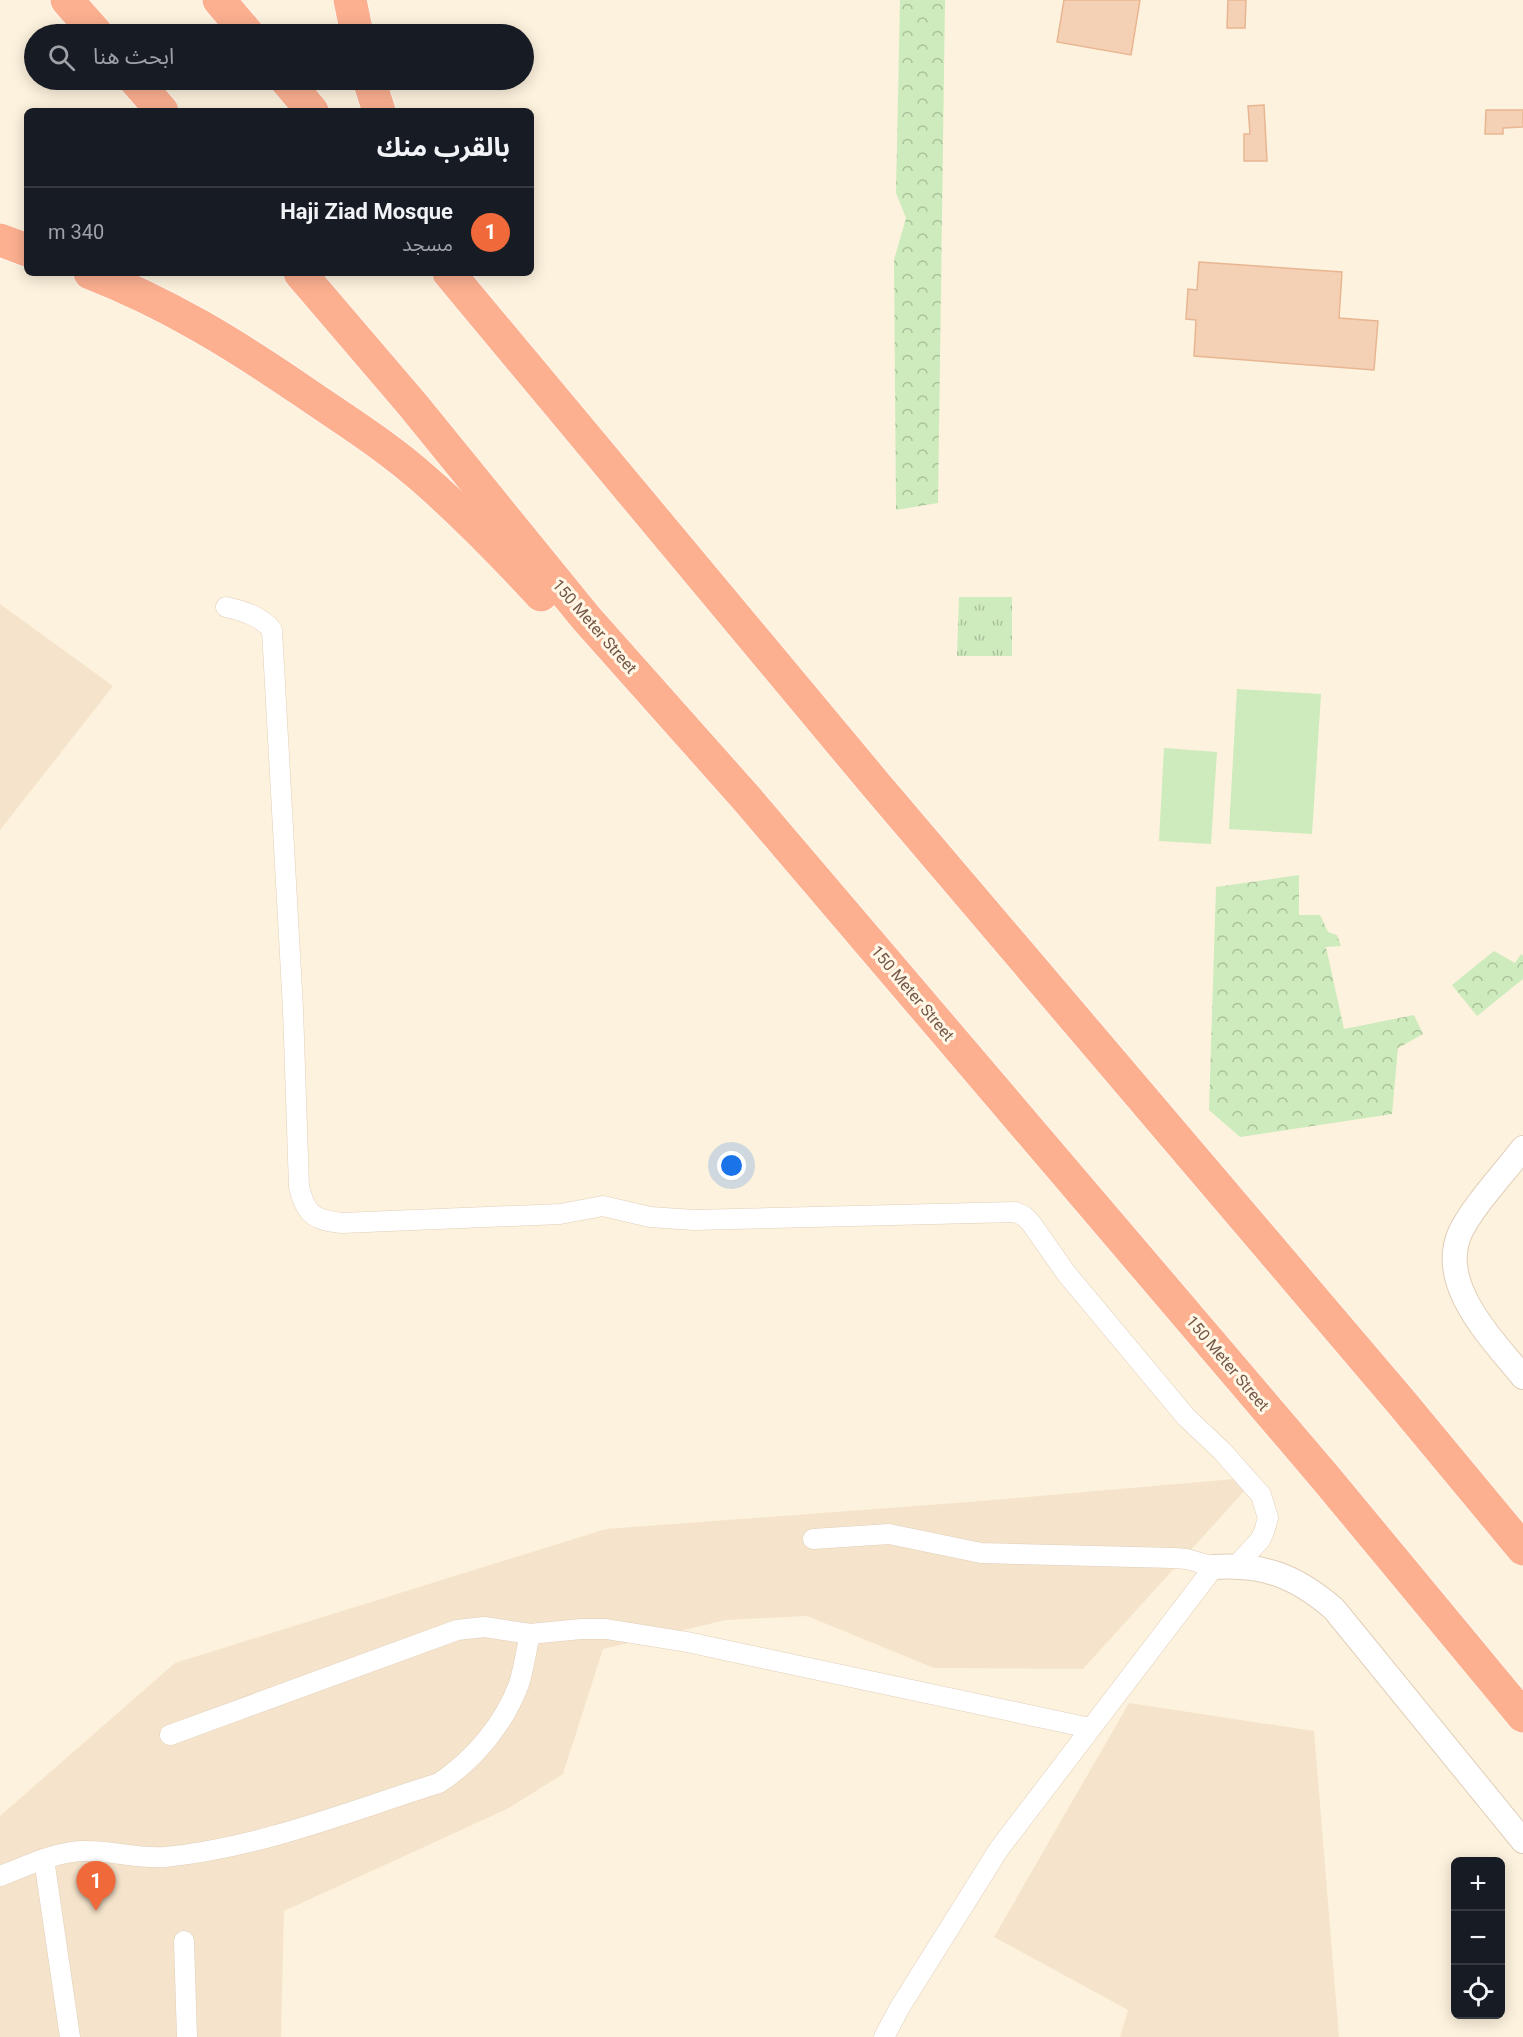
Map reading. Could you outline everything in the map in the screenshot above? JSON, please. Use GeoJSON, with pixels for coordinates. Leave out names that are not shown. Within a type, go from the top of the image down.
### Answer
{"type":"FeatureCollection","features":[{"type":"Feature","properties":{"kind":"highway"},"geometry":{"type":"LineString","coordinates":[[67,0],[88,24]]}},
{"type":"Feature","properties":{"kind":"highway"},"geometry":{"type":"LineString","coordinates":[[219,0],[239,24]]}},
{"type":"Feature","properties":{"kind":"highway"},"geometry":{"type":"LineString","coordinates":[[350,0],[355,24]]}},
{"type":"Feature","properties":{"kind":"highway"},"geometry":{"type":"LineString","coordinates":[[144,90],[159,108]]}},
{"type":"Feature","properties":{"kind":"highway"},"geometry":{"type":"LineString","coordinates":[[294,90],[309,108]]}},
{"type":"Feature","properties":{"kind":"highway"},"geometry":{"type":"LineString","coordinates":[[372,90],[378,108]]}},
{"type":"Feature","properties":{"kind":"highway"},"geometry":{"type":"LineString","coordinates":[[0,240],[24,249]]}},
{"type":"Feature","properties":{"kind":"highway"},"geometry":{"type":"LineString","coordinates":[[97,276],[186,317],[242,349],[374,440],[424,478],[515,567],[633,691],[747,799]]}},
{"type":"Feature","properties":{"kind":"highway","name":"150 Meter Street"},"geometry":{"type":"LineString","coordinates":[[303,276],[412,404],[586,618],[747,799],[1324,1476],[1523,1716]]}},
{"type":"Feature","properties":{"kind":"highway"},"geometry":{"type":"LineString","coordinates":[[452,276],[876,785],[1394,1393],[1523,1549]]}},
{"type":"Feature","properties":{"kind":"highway"},"geometry":{"type":"LineString","coordinates":[[470,276],[516,352]]}},
{"type":"Feature","properties":{"kind":"street"},"geometry":{"type":"LineString","coordinates":[[226,608],[255,616],[272,630],[292,990],[299,1187],[303,1205],[312,1215],[323,1221],[353,1223],[560,1214],[603,1206],[650,1217],[684,1220],[1015,1212],[1024,1216],[1031,1223],[1066,1273],[1186,1417],[1261,1495],[1268,1518],[1260,1540],[1225,1566],[1090,1728],[999,1849],[900,2007],[884,2037]]}},
{"type":"Feature","properties":{"kind":"street"},"geometry":{"type":"LineString","coordinates":[[1523,1148],[1460,1234],[1454,1261],[1459,1288],[1473,1313],[1523,1377]]}},
{"type":"Feature","properties":{"kind":"street"},"geometry":{"type":"LineString","coordinates":[[813,1539],[888,1534],[981,1553],[1174,1557],[1225,1566],[1258,1568],[1289,1578],[1318,1594],[1334,1609],[1523,1841]]}},
{"type":"Feature","properties":{"kind":"street"},"geometry":{"type":"LineString","coordinates":[[170,1736],[457,1630],[484,1627],[530,1634],[606,1629],[676,1640],[1090,1728]]}},
{"type":"Feature","properties":{"kind":"street"},"geometry":{"type":"LineString","coordinates":[[0,1876],[65,1853],[87,1851],[164,1857],[256,1841],[439,1783],[457,1771],[476,1752],[503,1716],[519,1682],[530,1634]]}},
{"type":"Feature","properties":{"kind":"street"},"geometry":{"type":"LineString","coordinates":[[44,1859],[70,2037]]}},
{"type":"Feature","properties":{"kind":"street"},"geometry":{"type":"LineString","coordinates":[[184,1941],[187,2037]]}},
{"type":"Feature","properties":{"kind":"shaded area"},"geometry":{"type":"Polygon","coordinates":[[[0,604],[113,686],[0,830],[0,604]]]}},
{"type":"Feature","properties":{"kind":"shaded area"},"geometry":{"type":"Polygon","coordinates":[[[1257,1477],[1083,1669],[934,1668],[807,1616],[726,1620],[603,1649],[563,1774],[507,1809],[284,1911],[281,2037],[0,2037],[0,1816],[175,1663],[606,1529],[969,1502],[1257,1477]]]}},
{"type":"Feature","properties":{"kind":"shaded area"},"geometry":{"type":"Polygon","coordinates":[[[1129,1703],[1314,1731],[1339,2037],[1120,2037],[1128,2010],[994,1937],[1129,1703]]]}},
{"type":"Feature","properties":{"kind":"green space"},"geometry":{"type":"Polygon","coordinates":[[[900,0],[945,0],[938,503],[896,510],[894,260],[906,218],[896,193],[900,0]]]}},
{"type":"Feature","properties":{"kind":"green space"},"geometry":{"type":"Polygon","coordinates":[[[959,597],[1012,597],[1012,656],[957,656],[959,597]]]}},
{"type":"Feature","properties":{"kind":"green space"},"geometry":{"type":"Polygon","coordinates":[[[1237,689],[1321,694],[1312,834],[1229,829],[1237,689]]]}},
{"type":"Feature","properties":{"kind":"green space"},"geometry":{"type":"Polygon","coordinates":[[[1164,748],[1217,752],[1211,844],[1159,841],[1164,748]]]}},
{"type":"Feature","properties":{"kind":"green space"},"geometry":{"type":"Polygon","coordinates":[[[1299,875],[1299,915],[1320,915],[1328,932],[1337,935],[1341,946],[1326,947],[1344,1029],[1414,1015],[1423,1034],[1398,1048],[1392,1114],[1240,1137],[1209,1110],[1216,887],[1299,875]]]}},
{"type":"Feature","properties":{"kind":"green space"},"geometry":{"type":"Polygon","coordinates":[[[1494,951],[1515,963],[1521,954],[1523,956],[1523,979],[1477,1016],[1452,985],[1494,951]]]}},
{"type":"Feature","properties":{"kind":"building"},"geometry":{"type":"Polygon","coordinates":[[[1064,0],[1140,0],[1131,55],[1057,42],[1064,0]]]}},
{"type":"Feature","properties":{"kind":"building"},"geometry":{"type":"Polygon","coordinates":[[[1228,0],[1246,0],[1245,28],[1227,28],[1228,0]]]}},
{"type":"Feature","properties":{"kind":"building"},"geometry":{"type":"Polygon","coordinates":[[[1264,105],[1267,161],[1244,161],[1244,134],[1250,134],[1248,106],[1264,105]]]}},
{"type":"Feature","properties":{"kind":"building"},"geometry":{"type":"Polygon","coordinates":[[[1486,110],[1523,110],[1523,127],[1503,128],[1503,134],[1485,134],[1486,110]]]}},
{"type":"Feature","properties":{"kind":"building"},"geometry":{"type":"Polygon","coordinates":[[[1199,262],[1342,272],[1339,318],[1378,321],[1374,370],[1194,356],[1196,320],[1186,319],[1188,289],[1197,290],[1199,262]]]}},
{"type":"Feature","properties":{"kind":"place","name":"Haji Ziad Mosque"},"geometry":{"type":"Point","coordinates":[96,1911]}}]}
